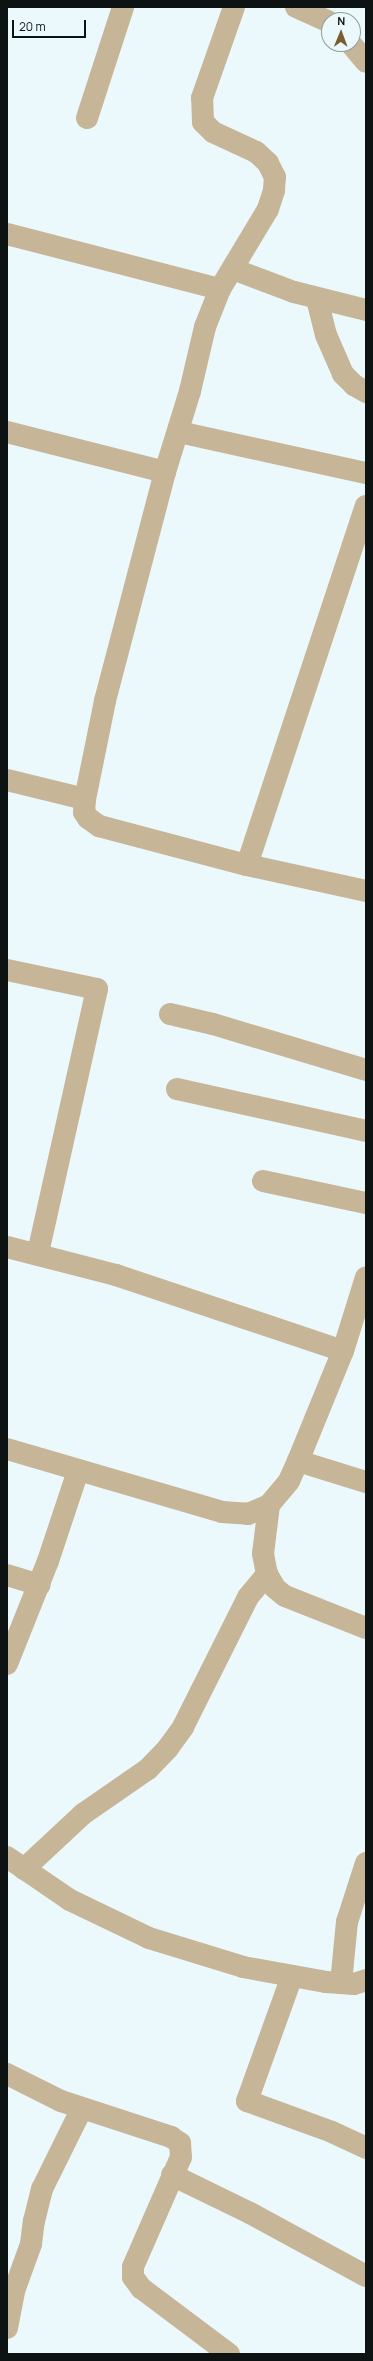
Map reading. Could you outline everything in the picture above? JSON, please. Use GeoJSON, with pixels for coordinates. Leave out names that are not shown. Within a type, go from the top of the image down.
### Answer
{"type":"FeatureCollection","features":[{"type":"Feature","properties":{"kind":"street"},"geometry":{"type":"LineString","coordinates":[[86,118],[123,7]]}},
{"type":"Feature","properties":{"kind":"street"},"geometry":{"type":"LineString","coordinates":[[296,7],[321,18]]}},
{"type":"Feature","properties":{"kind":"street"},"geometry":{"type":"LineString","coordinates":[[227,9],[202,98],[203,122],[213,132],[256,152],[268,163],[275,177],[268,209],[220,289],[205,327],[179,432],[165,472],[114,661],[85,799],[84,812],[88,818],[99,826],[247,865],[366,891]]}},
{"type":"Feature","properties":{"kind":"street"},"geometry":{"type":"LineString","coordinates":[[358,52],[366,62]]}},
{"type":"Feature","properties":{"kind":"street"},"geometry":{"type":"LineString","coordinates":[[7,234],[220,289]]}},
{"type":"Feature","properties":{"kind":"street"},"geometry":{"type":"LineString","coordinates":[[232,269],[317,299],[366,310]]}},
{"type":"Feature","properties":{"kind":"street"},"geometry":{"type":"LineString","coordinates":[[317,299],[326,335],[343,374],[354,385],[366,392]]}},
{"type":"Feature","properties":{"kind":"street"},"geometry":{"type":"LineString","coordinates":[[7,432],[165,472]]}},
{"type":"Feature","properties":{"kind":"street"},"geometry":{"type":"LineString","coordinates":[[179,432],[366,473]]}},
{"type":"Feature","properties":{"kind":"street"},"geometry":{"type":"LineString","coordinates":[[247,865],[366,506]]}},
{"type":"Feature","properties":{"kind":"street"},"geometry":{"type":"LineString","coordinates":[[7,780],[85,799]]}},
{"type":"Feature","properties":{"kind":"street"},"geometry":{"type":"LineString","coordinates":[[7,970],[97,989],[38,1254]]}},
{"type":"Feature","properties":{"kind":"street"},"geometry":{"type":"LineString","coordinates":[[170,1014],[213,1024],[366,1070]]}},
{"type":"Feature","properties":{"kind":"street"},"geometry":{"type":"LineString","coordinates":[[177,1089],[366,1131]]}},
{"type":"Feature","properties":{"kind":"street"},"geometry":{"type":"LineString","coordinates":[[263,1181],[366,1203]]}},
{"type":"Feature","properties":{"kind":"street"},"geometry":{"type":"LineString","coordinates":[[7,1247],[116,1275],[343,1351]]}},
{"type":"Feature","properties":{"kind":"street"},"geometry":{"type":"LineString","coordinates":[[7,1449],[222,1512],[248,1514],[269,1505],[289,1481],[298,1461],[343,1351],[366,1277]]}},
{"type":"Feature","properties":{"kind":"street"},"geometry":{"type":"LineString","coordinates":[[298,1461],[366,1482]]}},
{"type":"Feature","properties":{"kind":"street"},"geometry":{"type":"LineString","coordinates":[[7,1664],[39,1585],[78,1471]]}},
{"type":"Feature","properties":{"kind":"street"},"geometry":{"type":"LineString","coordinates":[[269,1505],[263,1554],[267,1574],[275,1588],[285,1596],[366,1628]]}},
{"type":"Feature","properties":{"kind":"street"},"geometry":{"type":"LineString","coordinates":[[267,1574],[248,1598],[183,1727],[168,1748],[148,1769],[15,1863],[70,1900],[149,1938],[243,1967],[342,1983],[354,1984],[366,1980]]}},
{"type":"Feature","properties":{"kind":"street"},"geometry":{"type":"LineString","coordinates":[[7,1576],[39,1585]]}},
{"type":"Feature","properties":{"kind":"street"},"geometry":{"type":"LineString","coordinates":[[342,1983],[347,1922],[366,1863]]}},
{"type":"Feature","properties":{"kind":"street"},"geometry":{"type":"LineString","coordinates":[[292,1976],[247,2101],[332,2132],[366,2148]]}},
{"type":"Feature","properties":{"kind":"street"},"geometry":{"type":"LineString","coordinates":[[7,2074],[82,2108],[177,2139],[182,2152],[133,2267],[133,2277],[141,2288],[228,2354]]}},
{"type":"Feature","properties":{"kind":"street"},"geometry":{"type":"LineString","coordinates":[[7,2328],[14,2291],[31,2244],[34,2221],[42,2189],[82,2108]]}},
{"type":"Feature","properties":{"kind":"street"},"geometry":{"type":"LineString","coordinates":[[172,2175],[250,2213],[366,2276]]}}]}
